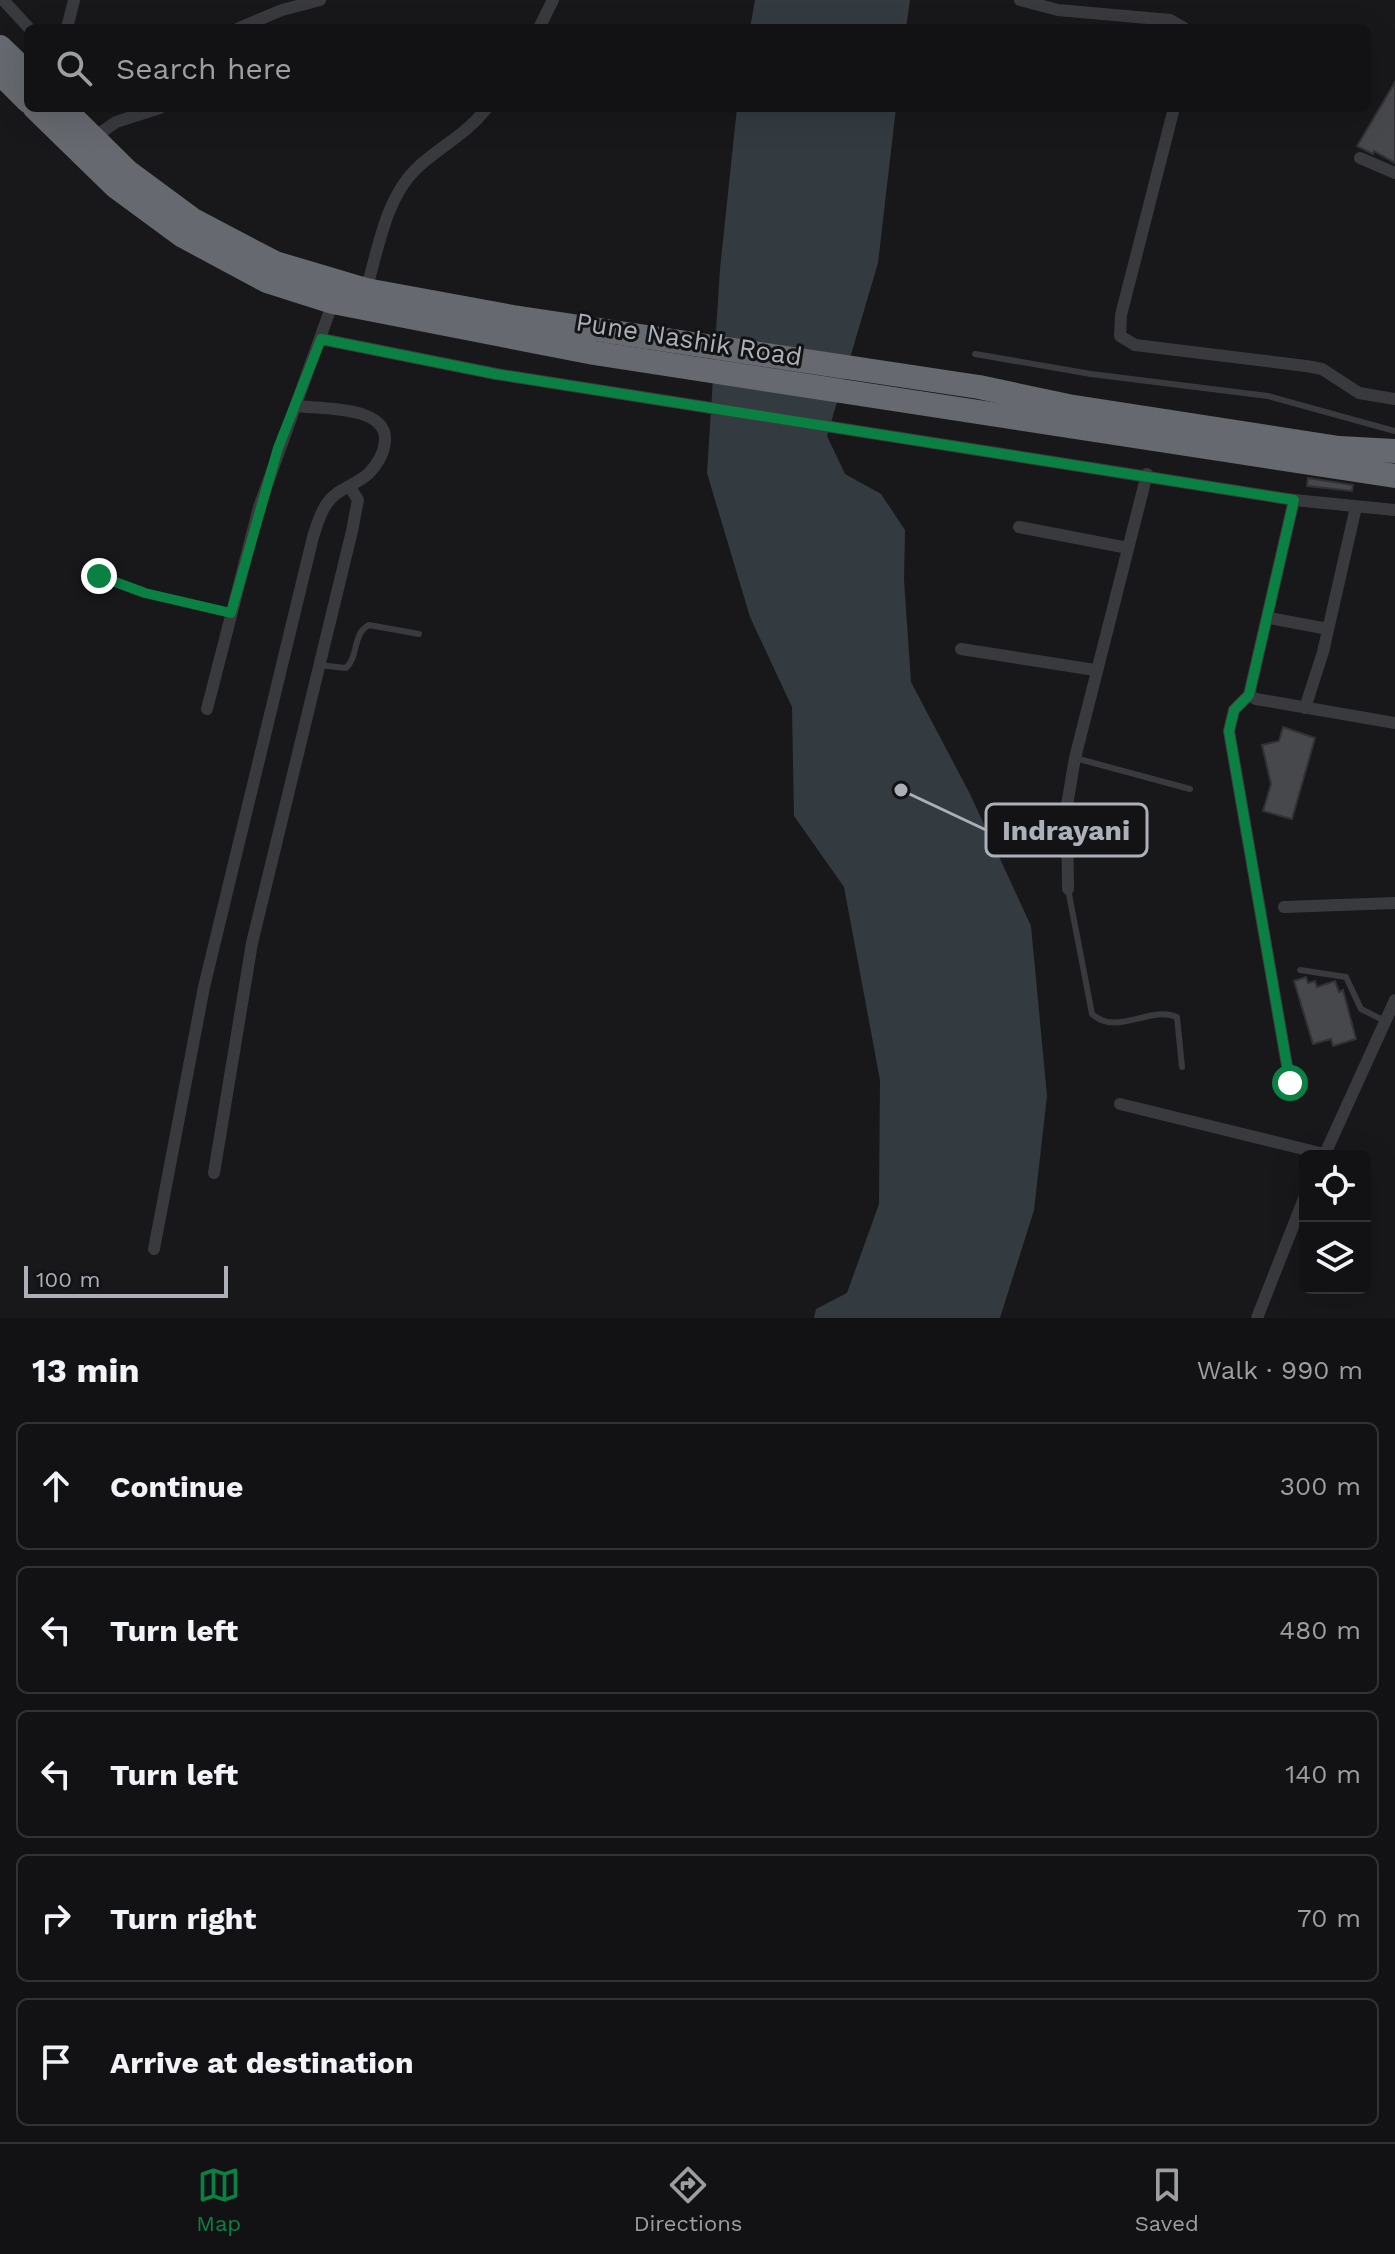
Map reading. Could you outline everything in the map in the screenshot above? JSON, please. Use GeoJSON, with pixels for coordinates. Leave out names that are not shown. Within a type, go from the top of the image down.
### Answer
{"type":"FeatureCollection","features":[{"type":"Feature","properties":{"kind":"highway"},"geometry":{"type":"LineString","coordinates":[[0,47],[24,70]]}},
{"type":"Feature","properties":{"kind":"highway"},"geometry":{"type":"LineString","coordinates":[[0,73],[24,97]]}},
{"type":"Feature","properties":{"kind":"highway","name":"Pune Nashik Road"},"geometry":{"type":"LineString","coordinates":[[39,112],[115,186],[183,236],[267,281],[333,302],[594,353],[975,414],[1395,476]]}},
{"type":"Feature","properties":{"kind":"highway","name":"Pune Nashik Road"},"geometry":{"type":"LineString","coordinates":[[67,112],[128,172],[193,220],[275,263],[366,290],[442,306],[598,327],[979,387],[1144,418],[1339,448],[1395,451]]}},
{"type":"Feature","properties":{"kind":"street"},"geometry":{"type":"LineString","coordinates":[[3,0],[25,24]]}},
{"type":"Feature","properties":{"kind":"street"},"geometry":{"type":"LineString","coordinates":[[68,24],[74,0]]}},
{"type":"Feature","properties":{"kind":"street"},"geometry":{"type":"LineString","coordinates":[[249,24],[282,10],[320,0]]}},
{"type":"Feature","properties":{"kind":"street"},"geometry":{"type":"LineString","coordinates":[[541,24],[553,0]]}},
{"type":"Feature","properties":{"kind":"street"},"geometry":{"type":"LineString","coordinates":[[1020,0],[1058,10],[1170,20],[1177,24]]}},
{"type":"Feature","properties":{"kind":"street"},"geometry":{"type":"LineString","coordinates":[[93,138],[116,122],[147,112]]}},
{"type":"Feature","properties":{"kind":"street"},"geometry":{"type":"LineString","coordinates":[[366,290],[398,192],[418,168],[469,130],[484,112]]}},
{"type":"Feature","properties":{"kind":"street"},"geometry":{"type":"LineString","coordinates":[[1173,112],[1121,315],[1120,336],[1135,345],[1322,369],[1359,393],[1395,399]]}},
{"type":"Feature","properties":{"kind":"street"},"geometry":{"type":"LineString","coordinates":[[1360,158],[1395,173]]}},
{"type":"Feature","properties":{"kind":"street"},"geometry":{"type":"LineString","coordinates":[[207,709],[259,507],[333,302]]}},
{"type":"Feature","properties":{"kind":"street"},"geometry":{"type":"LineString","coordinates":[[321,339],[496,374],[1147,474],[1294,500],[1395,510]]}},
{"type":"Feature","properties":{"kind":"street"},"geometry":{"type":"LineString","coordinates":[[154,1249],[204,987],[313,537],[328,502],[377,463],[386,437],[381,425],[355,412],[296,406]]}},
{"type":"Feature","properties":{"kind":"street"},"geometry":{"type":"LineString","coordinates":[[1068,889],[1067,805],[1075,758],[1147,474]]}},
{"type":"Feature","properties":{"kind":"street"},"geometry":{"type":"LineString","coordinates":[[214,1173],[252,943],[352,531],[358,500],[350,487]]}},
{"type":"Feature","properties":{"kind":"street"},"geometry":{"type":"LineString","coordinates":[[1290,1083],[1229,731],[1234,710],[1249,695],[1294,500]]}},
{"type":"Feature","properties":{"kind":"street"},"geometry":{"type":"LineString","coordinates":[[1305,708],[1328,629],[1356,507]]}},
{"type":"Feature","properties":{"kind":"street"},"geometry":{"type":"LineString","coordinates":[[1019,527],[1128,548]]}},
{"type":"Feature","properties":{"kind":"street"},"geometry":{"type":"LineString","coordinates":[[1269,618],[1328,629]]}},
{"type":"Feature","properties":{"kind":"street"},"geometry":{"type":"LineString","coordinates":[[961,649],[1095,670]]}},
{"type":"Feature","properties":{"kind":"street"},"geometry":{"type":"LineString","coordinates":[[1249,695],[1395,723]]}},
{"type":"Feature","properties":{"kind":"street"},"geometry":{"type":"LineString","coordinates":[[1284,907],[1395,903]]}},
{"type":"Feature","properties":{"kind":"street"},"geometry":{"type":"LineString","coordinates":[[1326,1150],[1395,1000]]}},
{"type":"Feature","properties":{"kind":"street"},"geometry":{"type":"LineString","coordinates":[[1120,1104],[1304,1150]]}},
{"type":"Feature","properties":{"kind":"street"},"geometry":{"type":"LineString","coordinates":[[1257,1318],[1299,1211]]}},
{"type":"Feature","properties":{"kind":"lane"},"geometry":{"type":"LineString","coordinates":[[975,354],[1091,374],[1268,396],[1395,431]]}},
{"type":"Feature","properties":{"kind":"lane"},"geometry":{"type":"LineString","coordinates":[[99,576],[145,593],[231,613]]}},
{"type":"Feature","properties":{"kind":"lane"},"geometry":{"type":"LineString","coordinates":[[318,665],[346,668],[351,663],[359,634],[369,625],[419,634]]}},
{"type":"Feature","properties":{"kind":"lane"},"geometry":{"type":"LineString","coordinates":[[1075,758],[1190,789]]}},
{"type":"Feature","properties":{"kind":"lane"},"geometry":{"type":"LineString","coordinates":[[1068,889],[1092,1014],[1101,1022],[1112,1024],[1169,1013],[1177,1017],[1182,1067]]}},
{"type":"Feature","properties":{"kind":"lane"},"geometry":{"type":"LineString","coordinates":[[1300,970],[1346,977],[1361,1009],[1387,1022]]}},
{"type":"Feature","properties":{"kind":"shaded area"},"geometry":{"type":"Polygon","coordinates":[[[755,0],[910,0],[907,24],[751,24],[755,0]]]}},
{"type":"Feature","properties":{"kind":"shaded area"},"geometry":{"type":"Polygon","coordinates":[[[737,112],[896,112],[878,263],[827,436],[845,474],[881,494],[905,530],[904,580],[911,682],[970,794],[1031,926],[1047,1096],[1034,1210],[1000,1318],[814,1318],[816,1309],[847,1293],[879,1204],[880,1080],[844,887],[794,816],[792,707],[750,617],[707,473],[720,269],[737,112]]]}},
{"type":"Feature","properties":{"kind":"building"},"geometry":{"type":"Polygon","coordinates":[[[1395,82],[1395,163],[1357,146],[1395,82]]]}},
{"type":"Feature","properties":{"kind":"building"},"geometry":{"type":"Polygon","coordinates":[[[1308,478],[1353,485],[1352,491],[1307,486],[1308,478]]]}},
{"type":"Feature","properties":{"kind":"building"},"geometry":{"type":"Polygon","coordinates":[[[1283,727],[1315,738],[1292,819],[1263,811],[1271,784],[1262,745],[1279,741],[1283,727]]]}},
{"type":"Feature","properties":{"kind":"building"},"geometry":{"type":"Polygon","coordinates":[[[1306,977],[1308,983],[1315,981],[1317,987],[1335,981],[1339,992],[1343,990],[1356,1039],[1333,1046],[1331,1039],[1313,1044],[1294,981],[1306,977]]]}},
{"type":"Feature","properties":{"kind":"place","name":"Indrayani"},"geometry":{"type":"Point","coordinates":[901,790]}},
{"type":"Feature","properties":{"kind":"route"},"geometry":{"type":"LineString","coordinates":[[99,576],[145,593],[231,613],[246,551],[278,448],[321,339],[496,374],[1147,474],[1294,500],[1249,695],[1234,710],[1229,731],[1290,1083]]}}]}
